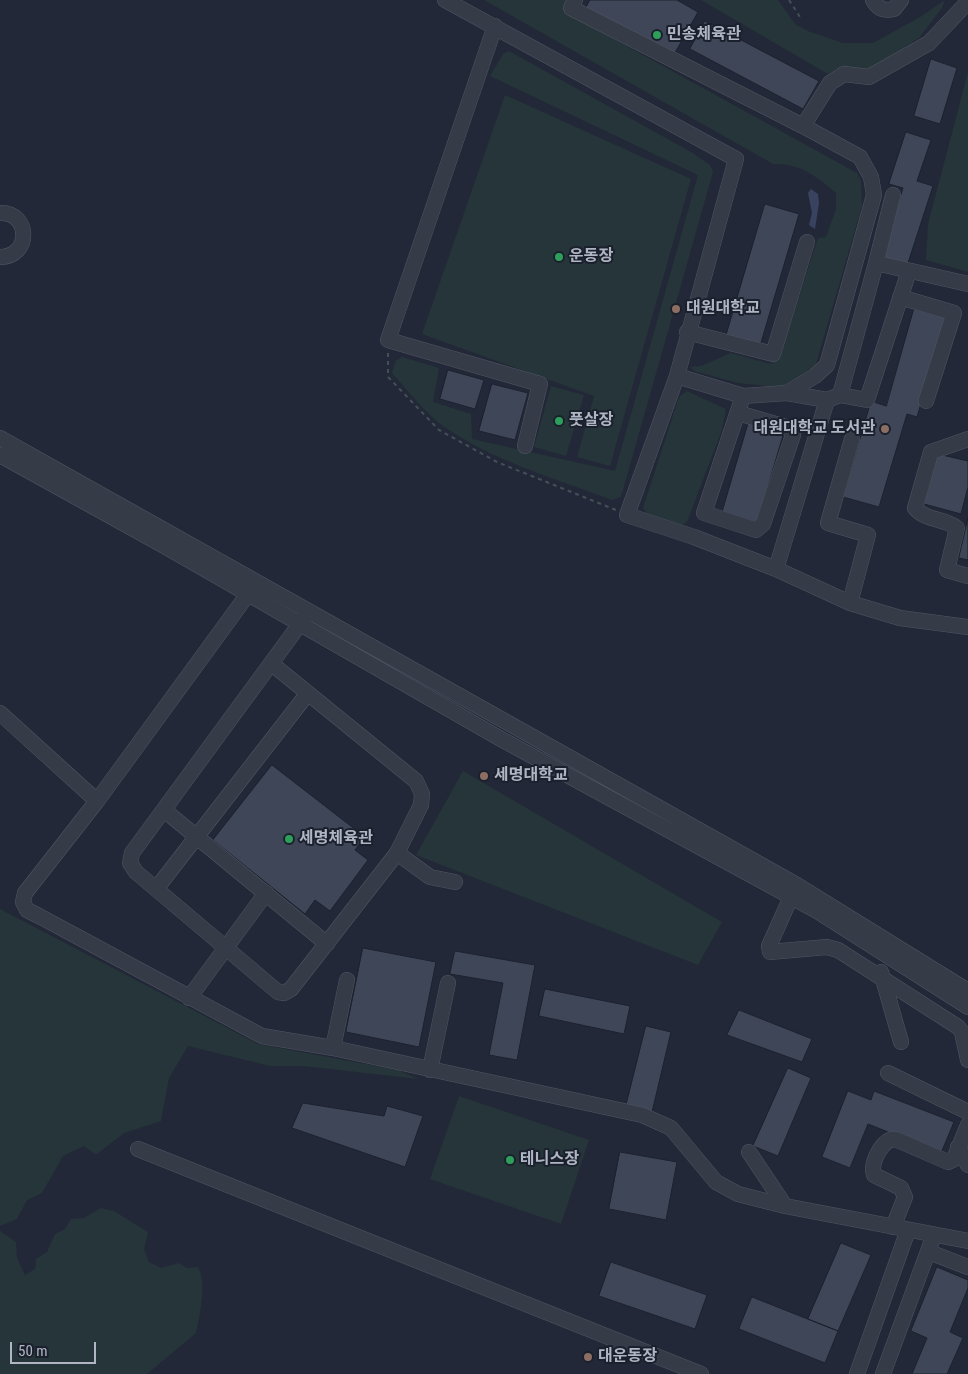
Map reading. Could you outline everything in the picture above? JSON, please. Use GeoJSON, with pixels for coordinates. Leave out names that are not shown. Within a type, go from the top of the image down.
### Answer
{"type":"FeatureCollection","features":[{"type":"Feature","properties":{"kind":"street"},"geometry":{"type":"LineString","coordinates":[[575,0],[572,8],[860,157],[871,177],[874,194],[827,365],[815,376],[787,394]]}},
{"type":"Feature","properties":{"kind":"street"},"geometry":{"type":"LineString","coordinates":[[873,0],[876,6],[885,10],[894,9],[901,0]]}},
{"type":"Feature","properties":{"kind":"street"},"geometry":{"type":"LineString","coordinates":[[452,2],[736,160],[676,376],[627,515],[694,537],[776,569],[850,603],[900,618],[968,627]]}},
{"type":"Feature","properties":{"kind":"street"},"geometry":{"type":"LineString","coordinates":[[803,126],[830,82],[844,74],[869,77],[928,43],[964,6],[968,5]]}},
{"type":"Feature","properties":{"kind":"street"},"geometry":{"type":"LineString","coordinates":[[495,26],[388,340],[540,384],[525,446]]}},
{"type":"Feature","properties":{"kind":"street"},"geometry":{"type":"LineString","coordinates":[[776,569],[876,263],[893,195]]}},
{"type":"Feature","properties":{"kind":"street"},"geometry":{"type":"LineString","coordinates":[[0,213],[16,217],[21,222],[24,237],[18,250],[12,255],[0,257]]}},
{"type":"Feature","properties":{"kind":"street"},"geometry":{"type":"LineString","coordinates":[[687,332],[773,354],[807,242]]}},
{"type":"Feature","properties":{"kind":"street"},"geometry":{"type":"LineString","coordinates":[[876,263],[968,284]]}},
{"type":"Feature","properties":{"kind":"street"},"geometry":{"type":"LineString","coordinates":[[676,376],[743,396],[787,394],[867,400],[909,271]]}},
{"type":"Feature","properties":{"kind":"street"},"geometry":{"type":"LineString","coordinates":[[900,298],[954,313],[926,400]]}},
{"type":"Feature","properties":{"kind":"street"},"geometry":{"type":"LineString","coordinates":[[694,537],[704,513],[743,396]]}},
{"type":"Feature","properties":{"kind":"street"},"geometry":{"type":"LineString","coordinates":[[704,513],[756,530],[763,524],[793,435],[789,428],[738,413]]}},
{"type":"Feature","properties":{"kind":"street"},"geometry":{"type":"LineString","coordinates":[[0,438],[549,765],[794,891]]}},
{"type":"Feature","properties":{"kind":"street"},"geometry":{"type":"LineString","coordinates":[[850,603],[868,535],[828,523],[852,439]]}},
{"type":"Feature","properties":{"kind":"street"},"geometry":{"type":"LineString","coordinates":[[968,439],[932,452],[915,508],[921,515],[950,523],[957,528],[947,570],[968,576]]}},
{"type":"Feature","properties":{"kind":"street"},"geometry":{"type":"LineString","coordinates":[[0,455],[170,541],[248,594],[305,618],[557,751],[794,891],[888,949],[968,991]]}},
{"type":"Feature","properties":{"kind":"street"},"geometry":{"type":"LineString","coordinates":[[248,594],[97,801],[25,893],[23,902],[27,910],[262,1036],[333,1048],[642,1115],[671,1128],[716,1182],[727,1189],[786,1206],[968,1241]]}},
{"type":"Feature","properties":{"kind":"street"},"geometry":{"type":"LineString","coordinates":[[272,664],[416,781],[422,794],[421,805],[397,853],[291,989],[284,993],[278,992],[225,948],[156,889],[130,863],[132,853],[305,618]]}},
{"type":"Feature","properties":{"kind":"street"},"geometry":{"type":"LineString","coordinates":[[156,889],[308,693]]}},
{"type":"Feature","properties":{"kind":"street"},"geometry":{"type":"LineString","coordinates":[[0,713],[97,801]]}},
{"type":"Feature","properties":{"kind":"street"},"geometry":{"type":"LineString","coordinates":[[549,765],[557,751]]}},
{"type":"Feature","properties":{"kind":"street"},"geometry":{"type":"LineString","coordinates":[[164,810],[327,944]]}},
{"type":"Feature","properties":{"kind":"street"},"geometry":{"type":"LineString","coordinates":[[397,853],[430,877],[455,882]]}},
{"type":"Feature","properties":{"kind":"street"},"geometry":{"type":"LineString","coordinates":[[794,891],[769,946],[770,952],[827,947],[838,950],[958,1027],[962,1032],[968,1060]]}},
{"type":"Feature","properties":{"kind":"street"},"geometry":{"type":"LineString","coordinates":[[189,998],[266,894]]}},
{"type":"Feature","properties":{"kind":"street"},"geometry":{"type":"LineString","coordinates":[[888,949],[881,968],[882,978],[901,1042]]}},
{"type":"Feature","properties":{"kind":"street"},"geometry":{"type":"LineString","coordinates":[[888,949],[968,1007]]}},
{"type":"Feature","properties":{"kind":"street"},"geometry":{"type":"LineString","coordinates":[[333,1048],[347,980]]}},
{"type":"Feature","properties":{"kind":"street"},"geometry":{"type":"LineString","coordinates":[[430,1070],[448,983]]}},
{"type":"Feature","properties":{"kind":"street"},"geometry":{"type":"LineString","coordinates":[[888,1073],[968,1112]]}},
{"type":"Feature","properties":{"kind":"street"},"geometry":{"type":"LineString","coordinates":[[893,1227],[905,1197],[901,1188],[874,1175],[872,1170],[883,1143],[889,1139],[895,1139],[948,1162],[954,1159],[968,1125]]}},
{"type":"Feature","properties":{"kind":"street"},"geometry":{"type":"LineString","coordinates":[[958,1147],[968,1165]]}},
{"type":"Feature","properties":{"kind":"street"},"geometry":{"type":"LineString","coordinates":[[138,1149],[701,1374]]}},
{"type":"Feature","properties":{"kind":"street"},"geometry":{"type":"LineString","coordinates":[[750,1152],[786,1206]]}},
{"type":"Feature","properties":{"kind":"street"},"geometry":{"type":"LineString","coordinates":[[857,1374],[908,1230]]}},
{"type":"Feature","properties":{"kind":"street"},"geometry":{"type":"LineString","coordinates":[[884,1374],[934,1235]]}},
{"type":"Feature","properties":{"kind":"street"},"geometry":{"type":"LineString","coordinates":[[929,1252],[968,1267]]}},
{"type":"Feature","properties":{"kind":"path"},"geometry":{"type":"LineString","coordinates":[[789,0],[800,17]]}},
{"type":"Feature","properties":{"kind":"path"},"geometry":{"type":"LineString","coordinates":[[388,340],[388,377],[439,430],[497,462],[627,515]]}},
{"type":"Feature","properties":{"kind":"shaded area"},"geometry":{"type":"Polygon","coordinates":[[[484,0],[569,0],[565,12],[857,173],[861,180],[862,206],[816,364],[787,388],[738,383],[694,371],[690,367],[701,366],[731,353],[771,364],[781,351],[818,238],[826,237],[836,209],[836,193],[822,181],[800,168],[773,164],[484,0]]]}},
{"type":"Feature","properties":{"kind":"shaded area"},"geometry":{"type":"Polygon","coordinates":[[[701,0],[778,0],[795,24],[808,31],[843,43],[873,43],[920,17],[945,0],[942,8],[919,38],[870,69],[838,68],[828,74],[701,0]]]}},
{"type":"Feature","properties":{"kind":"shaded area"},"geometry":{"type":"Polygon","coordinates":[[[509,51],[691,152],[710,165],[713,172],[621,497],[612,500],[525,468],[462,438],[429,414],[392,373],[396,360],[402,357],[439,368],[433,402],[471,414],[472,439],[615,471],[698,175],[490,76],[503,54],[509,51]]]}},
{"type":"Feature","properties":{"kind":"shaded area"},"geometry":{"type":"Polygon","coordinates":[[[968,72],[968,272],[926,260],[928,224],[968,72]]]}},
{"type":"Feature","properties":{"kind":"shaded area","name":"운동장"},"geometry":{"type":"Polygon","coordinates":[[[505,95],[691,179],[610,466],[577,457],[594,396],[422,334],[505,95]]]}},
{"type":"Feature","properties":{"kind":"shaded area","name":"풋살장"},"geometry":{"type":"Polygon","coordinates":[[[551,386],[584,395],[566,456],[534,447],[551,386]]]}},
{"type":"Feature","properties":{"kind":"shaded area"},"geometry":{"type":"Polygon","coordinates":[[[687,391],[726,409],[722,430],[687,522],[681,526],[650,517],[643,508],[679,397],[687,391]]]}},
{"type":"Feature","properties":{"kind":"shaded area"},"geometry":{"type":"Polygon","coordinates":[[[463,771],[722,922],[698,965],[416,855],[463,771]]]}},
{"type":"Feature","properties":{"kind":"shaded area"},"geometry":{"type":"Polygon","coordinates":[[[0,909],[258,1044],[398,1070],[418,1079],[303,1066],[270,1066],[188,1046],[169,1078],[161,1121],[124,1133],[96,1155],[84,1146],[63,1156],[42,1193],[27,1200],[17,1219],[0,1226],[0,909]]]}},
{"type":"Feature","properties":{"kind":"shaded area","name":"테니스장"},"geometry":{"type":"Polygon","coordinates":[[[459,1096],[589,1140],[561,1224],[430,1179],[459,1096]]]}},
{"type":"Feature","properties":{"kind":"shaded area"},"geometry":{"type":"Polygon","coordinates":[[[101,1208],[114,1211],[148,1232],[144,1249],[149,1262],[161,1268],[179,1263],[187,1268],[198,1267],[201,1274],[202,1291],[196,1333],[147,1374],[0,1374],[0,1231],[16,1242],[17,1258],[25,1275],[35,1269],[36,1259],[47,1252],[55,1234],[65,1229],[71,1219],[84,1218],[101,1208]]]}},
{"type":"Feature","properties":{"kind":"water"},"geometry":{"type":"Polygon","coordinates":[[[811,189],[818,194],[819,203],[815,229],[809,225],[812,213],[808,193],[811,189]]]}},
{"type":"Feature","properties":{"kind":"building","name":"민송체육관"},"geometry":{"type":"Polygon","coordinates":[[[590,0],[677,0],[698,12],[672,58],[585,10],[590,0]]]}},
{"type":"Feature","properties":{"kind":"building"},"geometry":{"type":"Polygon","coordinates":[[[705,21],[819,81],[803,109],[690,49],[705,21]]]}},
{"type":"Feature","properties":{"kind":"building"},"geometry":{"type":"Polygon","coordinates":[[[931,59],[957,68],[940,124],[914,116],[931,59]]]}},
{"type":"Feature","properties":{"kind":"building"},"geometry":{"type":"Polygon","coordinates":[[[906,132],[931,140],[917,181],[933,186],[907,266],[881,258],[903,188],[889,184],[906,132]]]}},
{"type":"Feature","properties":{"kind":"building"},"geometry":{"type":"Polygon","coordinates":[[[765,204],[799,214],[760,346],[726,336],[765,204]]]}},
{"type":"Feature","properties":{"kind":"building"},"geometry":{"type":"Polygon","coordinates":[[[914,309],[946,318],[917,417],[907,414],[879,507],[843,497],[871,401],[886,406],[914,309]]]}},
{"type":"Feature","properties":{"kind":"building"},"geometry":{"type":"Polygon","coordinates":[[[448,370],[484,380],[475,409],[440,399],[448,370]]]}},
{"type":"Feature","properties":{"kind":"building"},"geometry":{"type":"Polygon","coordinates":[[[492,384],[528,393],[515,440],[479,431],[492,384]]]}},
{"type":"Feature","properties":{"kind":"building"},"geometry":{"type":"Polygon","coordinates":[[[749,421],[784,432],[757,523],[722,513],[749,421]]]}},
{"type":"Feature","properties":{"kind":"building"},"geometry":{"type":"Polygon","coordinates":[[[938,454],[968,461],[968,487],[961,514],[924,504],[938,454]]]}},
{"type":"Feature","properties":{"kind":"building"},"geometry":{"type":"Polygon","coordinates":[[[968,518],[968,560],[959,558],[968,518]]]}},
{"type":"Feature","properties":{"kind":"building","name":"세명체육관"},"geometry":{"type":"Polygon","coordinates":[[[272,765],[365,837],[355,850],[368,860],[330,911],[315,900],[305,914],[213,840],[272,765]]]}},
{"type":"Feature","properties":{"kind":"building"},"geometry":{"type":"Polygon","coordinates":[[[363,948],[436,962],[419,1047],[346,1032],[363,948]]]}},
{"type":"Feature","properties":{"kind":"building"},"geometry":{"type":"Polygon","coordinates":[[[455,951],[535,965],[517,1060],[489,1055],[503,983],[450,974],[455,951]]]}},
{"type":"Feature","properties":{"kind":"building"},"geometry":{"type":"Polygon","coordinates":[[[545,989],[630,1006],[624,1034],[539,1016],[545,989]]]}},
{"type":"Feature","properties":{"kind":"building"},"geometry":{"type":"Polygon","coordinates":[[[739,1010],[812,1039],[802,1062],[727,1035],[739,1010]]]}},
{"type":"Feature","properties":{"kind":"building"},"geometry":{"type":"Polygon","coordinates":[[[646,1026],[671,1032],[652,1112],[626,1106],[646,1026]]]}},
{"type":"Feature","properties":{"kind":"building"},"geometry":{"type":"Polygon","coordinates":[[[788,1068],[811,1078],[778,1156],[753,1146],[788,1068]]]}},
{"type":"Feature","properties":{"kind":"building"},"geometry":{"type":"Polygon","coordinates":[[[848,1091],[871,1100],[874,1091],[954,1122],[941,1153],[868,1124],[850,1168],[822,1157],[848,1091]]]}},
{"type":"Feature","properties":{"kind":"building"},"geometry":{"type":"Polygon","coordinates":[[[303,1103],[384,1116],[387,1106],[423,1116],[405,1167],[292,1128],[303,1103]]]}},
{"type":"Feature","properties":{"kind":"building"},"geometry":{"type":"Polygon","coordinates":[[[620,1152],[677,1162],[666,1220],[609,1209],[620,1152]]]}},
{"type":"Feature","properties":{"kind":"building"},"geometry":{"type":"Polygon","coordinates":[[[841,1243],[871,1255],[838,1331],[808,1319],[841,1243]]]}},
{"type":"Feature","properties":{"kind":"building"},"geometry":{"type":"Polygon","coordinates":[[[611,1262],[707,1295],[695,1329],[599,1296],[611,1262]]]}},
{"type":"Feature","properties":{"kind":"building"},"geometry":{"type":"Polygon","coordinates":[[[937,1267],[968,1280],[968,1288],[950,1332],[963,1338],[947,1374],[912,1374],[927,1338],[911,1331],[937,1267]]]}},
{"type":"Feature","properties":{"kind":"building"},"geometry":{"type":"Polygon","coordinates":[[[752,1297],[838,1331],[825,1363],[739,1329],[752,1297]]]}},
{"type":"Feature","properties":{"kind":"place","name":"민송체육관"},"geometry":{"type":"Point","coordinates":[657,35]}},
{"type":"Feature","properties":{"kind":"place","name":"운동장"},"geometry":{"type":"Point","coordinates":[559,257]}},
{"type":"Feature","properties":{"kind":"place","name":"대원대학교"},"geometry":{"type":"Point","coordinates":[676,309]}},
{"type":"Feature","properties":{"kind":"place","name":"풋살장"},"geometry":{"type":"Point","coordinates":[559,421]}},
{"type":"Feature","properties":{"kind":"place","name":"대원대학교 도서관"},"geometry":{"type":"Point","coordinates":[885,429]}},
{"type":"Feature","properties":{"kind":"place","name":"세명대학교"},"geometry":{"type":"Point","coordinates":[484,776]}},
{"type":"Feature","properties":{"kind":"place","name":"세명체육관"},"geometry":{"type":"Point","coordinates":[289,839]}},
{"type":"Feature","properties":{"kind":"place","name":"테니스장"},"geometry":{"type":"Point","coordinates":[510,1160]}},
{"type":"Feature","properties":{"kind":"place","name":"대운동장"},"geometry":{"type":"Point","coordinates":[588,1357]}}]}
